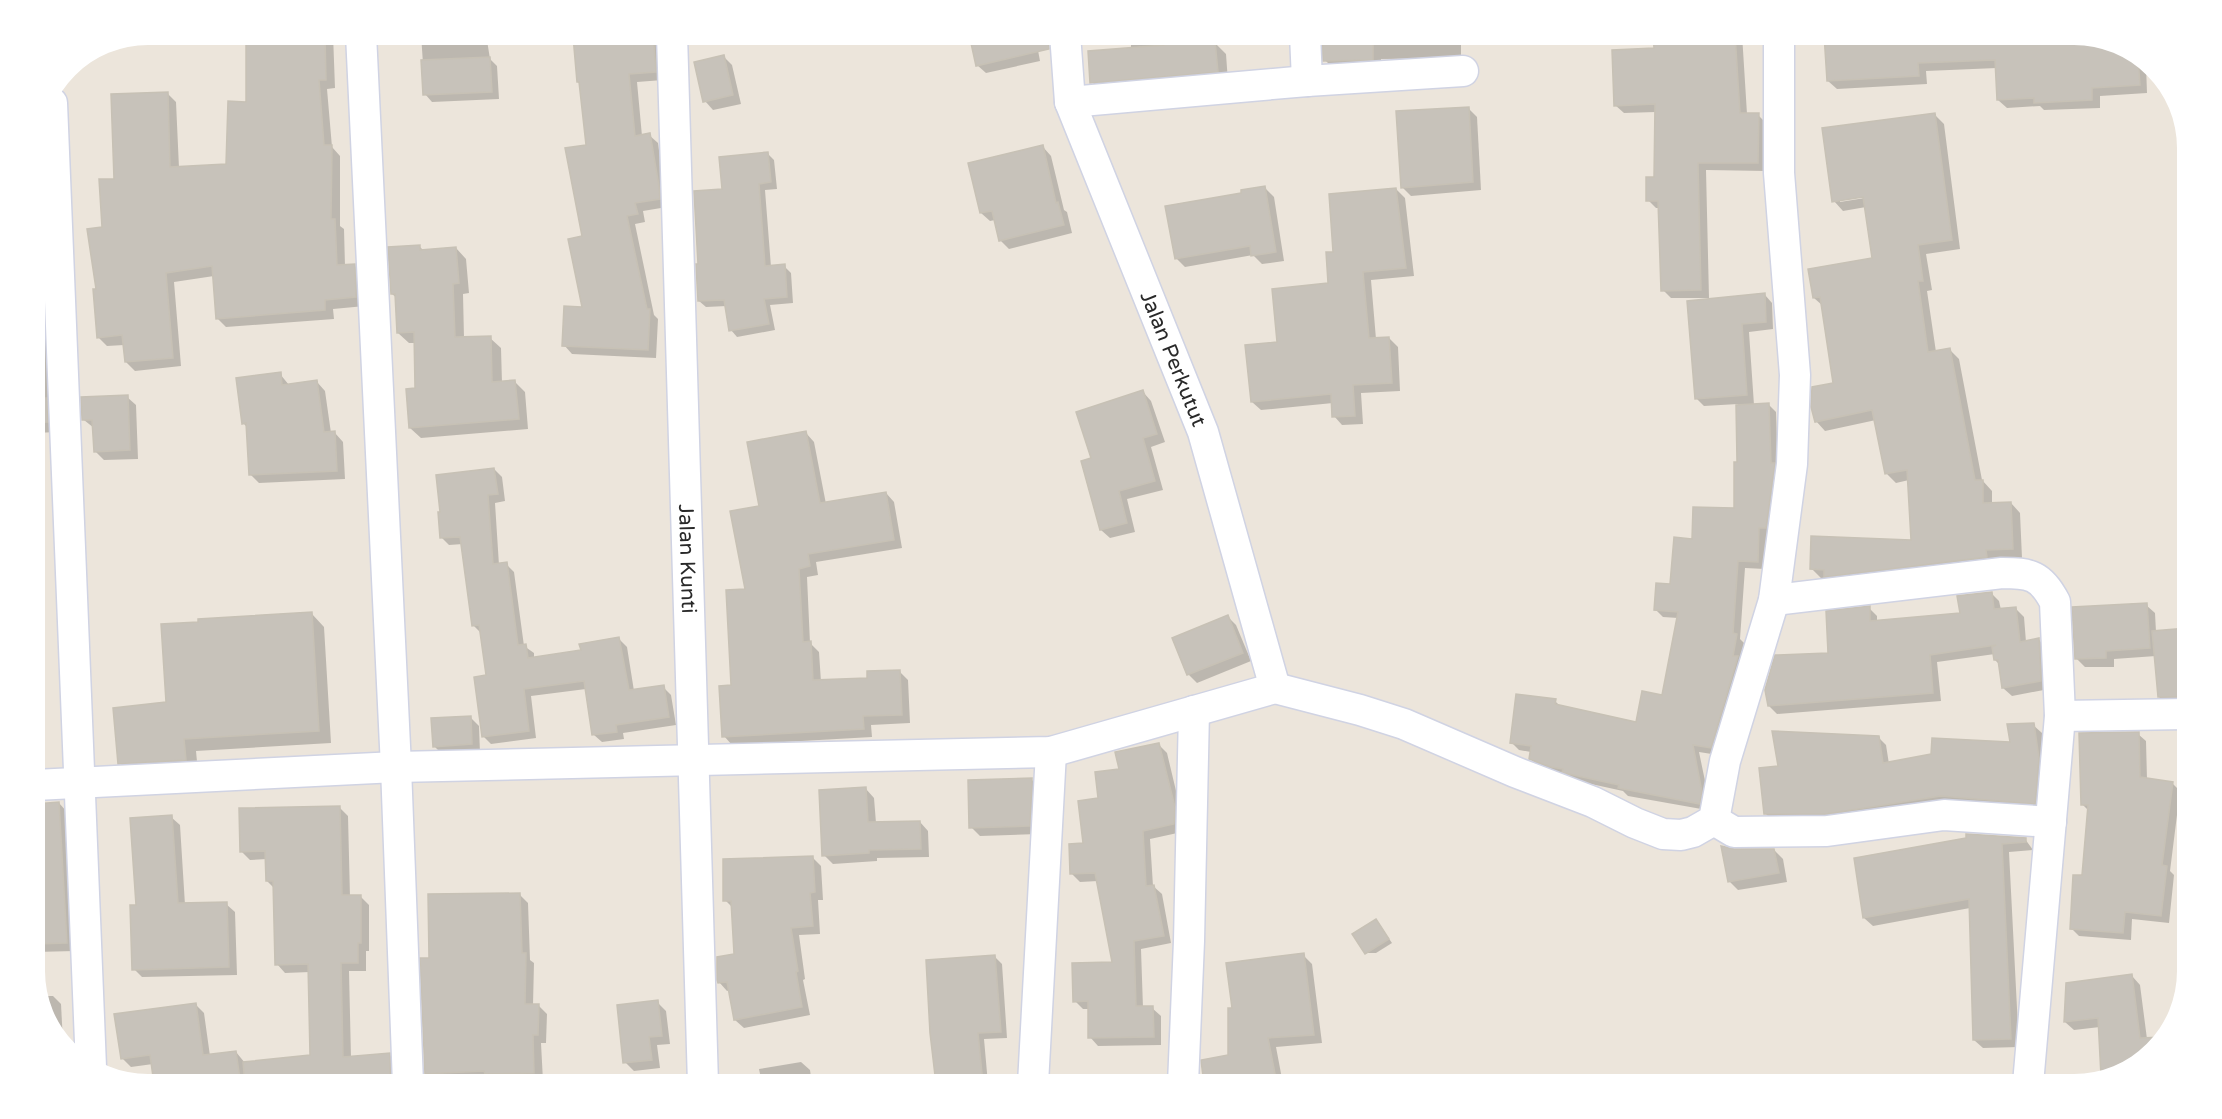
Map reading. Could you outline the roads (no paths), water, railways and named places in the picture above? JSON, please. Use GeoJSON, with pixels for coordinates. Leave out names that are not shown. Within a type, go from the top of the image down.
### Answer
{"type":"FeatureCollection","features":[{"type":"Feature","properties":{"kind":"street"},"geometry":{"type":"LineString","coordinates":[[362,45],[396,767],[408,1074]]}},
{"type":"Feature","properties":{"kind":"street","name":"Jalan Kunti"},"geometry":{"type":"LineString","coordinates":[[672,45],[703,1074]]}},
{"type":"Feature","properties":{"kind":"street","name":"Jalan Perkutut"},"geometry":{"type":"LineString","coordinates":[[1066,45],[1070,102],[1203,432],[1275,688]]}},
{"type":"Feature","properties":{"kind":"street"},"geometry":{"type":"LineString","coordinates":[[1305,45],[1307,81]]}},
{"type":"Feature","properties":{"kind":"street"},"geometry":{"type":"LineString","coordinates":[[45,785],[396,767],[1051,752],[1275,688],[1404,724],[1515,772],[1593,802],[1663,834],[1681,835],[1693,832],[1714,820],[1725,761],[1773,600],[1792,465],[1795,375],[1779,173],[1779,45]]}},
{"type":"Feature","properties":{"kind":"street"},"geometry":{"type":"LineString","coordinates":[[1070,102],[1307,81],[1463,71]]}},
{"type":"Feature","properties":{"kind":"street"},"geometry":{"type":"LineString","coordinates":[[52,112],[91,1057]]}},
{"type":"Feature","properties":{"kind":"street"},"geometry":{"type":"LineString","coordinates":[[1773,600],[2002,573],[2021,573],[2036,577],[2047,587],[2055,602],[2060,716],[2029,1074]]}},
{"type":"Feature","properties":{"kind":"street"},"geometry":{"type":"LineString","coordinates":[[1184,1074],[1194,711]]}},
{"type":"Feature","properties":{"kind":"street"},"geometry":{"type":"LineString","coordinates":[[2060,716],[2177,714]]}},
{"type":"Feature","properties":{"kind":"street"},"geometry":{"type":"LineString","coordinates":[[1034,1074],[1051,752]]}},
{"type":"Feature","properties":{"kind":"street"},"geometry":{"type":"LineString","coordinates":[[1714,820],[1734,832],[1827,831],[1944,815],[2051,822]]}}]}
